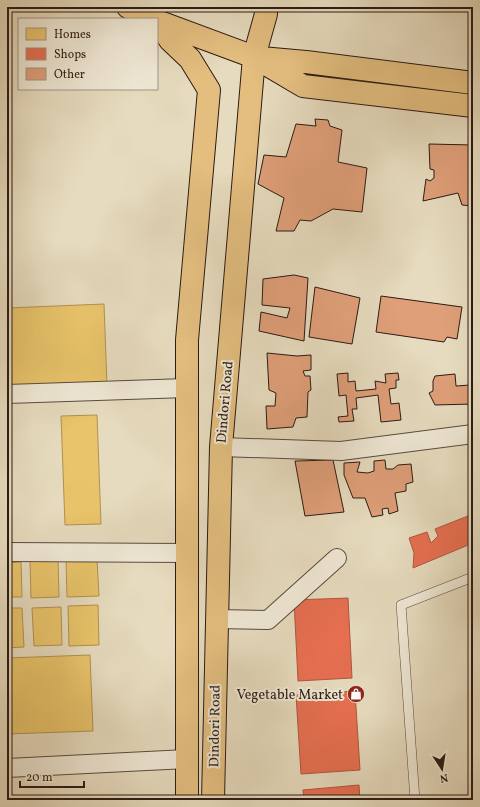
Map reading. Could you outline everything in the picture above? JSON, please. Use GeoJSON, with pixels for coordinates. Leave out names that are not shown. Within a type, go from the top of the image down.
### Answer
{"type":"FeatureCollection","features":[{"type":"Feature","properties":{"kind":"main road"},"geometry":{"type":"LineString","coordinates":[[128,7],[150,18]]}},
{"type":"Feature","properties":{"kind":"main road","name":"Dindori Road"},"geometry":{"type":"LineString","coordinates":[[213,800],[220,447],[254,57],[266,14],[265,7]]}},
{"type":"Feature","properties":{"kind":"main road"},"geometry":{"type":"LineString","coordinates":[[158,21],[254,57],[303,86],[473,106]]}},
{"type":"Feature","properties":{"kind":"main road"},"geometry":{"type":"LineString","coordinates":[[158,22],[170,40],[190,59],[209,90],[187,340],[187,800]]}},
{"type":"Feature","properties":{"kind":"main road"},"geometry":{"type":"LineString","coordinates":[[254,57],[473,83]]}},
{"type":"Feature","properties":{"kind":"street"},"geometry":{"type":"LineString","coordinates":[[7,394],[187,388]]}},
{"type":"Feature","properties":{"kind":"street"},"geometry":{"type":"LineString","coordinates":[[220,447],[341,451],[473,434]]}},
{"type":"Feature","properties":{"kind":"street"},"geometry":{"type":"LineString","coordinates":[[7,552],[187,553]]}},
{"type":"Feature","properties":{"kind":"street"},"geometry":{"type":"LineString","coordinates":[[216,619],[268,620],[337,558]]}},
{"type":"Feature","properties":{"kind":"street"},"geometry":{"type":"LineString","coordinates":[[7,768],[187,759]]}},
{"type":"Feature","properties":{"kind":"lane"},"geometry":{"type":"LineString","coordinates":[[416,800],[401,605],[473,577]]}},
{"type":"Feature","properties":{"kind":"building: Homes"},"geometry":{"type":"Polygon","coordinates":[[[104,304],[107,385],[7,389],[7,308],[104,304]]]}},
{"type":"Feature","properties":{"kind":"building: Homes"},"geometry":{"type":"Polygon","coordinates":[[[97,415],[101,524],[65,525],[61,416],[97,415]]]}},
{"type":"Feature","properties":{"kind":"building: Homes"},"geometry":{"type":"Polygon","coordinates":[[[58,559],[59,597],[31,598],[30,560],[58,559]]]}},
{"type":"Feature","properties":{"kind":"building: Homes"},"geometry":{"type":"Polygon","coordinates":[[[97,559],[99,596],[67,597],[66,560],[97,559]]]}},
{"type":"Feature","properties":{"kind":"building: Homes"},"geometry":{"type":"Polygon","coordinates":[[[21,562],[22,597],[7,597],[7,563],[21,562]]]}},
{"type":"Feature","properties":{"kind":"building: Homes"},"geometry":{"type":"Polygon","coordinates":[[[98,605],[99,645],[69,646],[68,606],[98,605]]]}},
{"type":"Feature","properties":{"kind":"building: Homes"},"geometry":{"type":"Polygon","coordinates":[[[61,607],[62,645],[34,646],[32,608],[61,607]]]}},
{"type":"Feature","properties":{"kind":"building: Homes"},"geometry":{"type":"Polygon","coordinates":[[[7,608],[22,608],[24,647],[7,648],[7,608]]]}},
{"type":"Feature","properties":{"kind":"building: Homes"},"geometry":{"type":"Polygon","coordinates":[[[90,655],[93,731],[7,734],[7,658],[90,655]]]}},
{"type":"Feature","properties":{"kind":"building: Shops"},"geometry":{"type":"Polygon","coordinates":[[[473,514],[473,543],[413,568],[414,553],[409,538],[427,532],[431,543],[438,536],[435,529],[473,514]]]}},
{"type":"Feature","properties":{"kind":"building: Shops"},"geometry":{"type":"Polygon","coordinates":[[[348,598],[352,678],[298,681],[294,600],[348,598]]]}},
{"type":"Feature","properties":{"kind":"building: Shops"},"geometry":{"type":"Polygon","coordinates":[[[355,691],[360,770],[301,774],[296,695],[355,691]]]}},
{"type":"Feature","properties":{"kind":"building: Shops"},"geometry":{"type":"Polygon","coordinates":[[[359,785],[360,800],[304,800],[303,790],[359,785]]]}},
{"type":"Feature","properties":{"kind":"building: Other"},"geometry":{"type":"Polygon","coordinates":[[[315,119],[328,120],[330,126],[342,130],[338,162],[367,168],[362,212],[333,209],[311,221],[300,220],[294,231],[276,231],[284,198],[258,184],[264,155],[286,157],[296,124],[316,126],[315,119]]]}},
{"type":"Feature","properties":{"kind":"building: Other"},"geometry":{"type":"Polygon","coordinates":[[[429,144],[473,145],[473,206],[462,205],[458,193],[423,201],[426,179],[430,181],[434,178],[434,170],[430,169],[429,144]]]}},
{"type":"Feature","properties":{"kind":"building: Other"},"geometry":{"type":"Polygon","coordinates":[[[294,275],[308,278],[304,341],[259,331],[261,312],[287,318],[290,308],[262,305],[263,279],[294,275]]]}},
{"type":"Feature","properties":{"kind":"building: Other"},"geometry":{"type":"Polygon","coordinates":[[[315,287],[360,298],[352,344],[309,337],[315,287]]]}},
{"type":"Feature","properties":{"kind":"building: Other"},"geometry":{"type":"Polygon","coordinates":[[[381,296],[462,307],[457,339],[447,337],[444,342],[376,332],[381,296]]]}},
{"type":"Feature","properties":{"kind":"building: Other"},"geometry":{"type":"Polygon","coordinates":[[[267,353],[297,356],[311,355],[311,370],[303,371],[305,376],[310,376],[311,390],[308,392],[307,417],[296,418],[293,427],[267,429],[266,406],[275,406],[276,393],[269,390],[267,353]]]}},
{"type":"Feature","properties":{"kind":"building: Other"},"geometry":{"type":"Polygon","coordinates":[[[473,371],[473,404],[435,405],[429,393],[433,391],[433,381],[435,376],[455,374],[456,386],[470,385],[469,373],[473,371]]]}},
{"type":"Feature","properties":{"kind":"building: Other"},"geometry":{"type":"Polygon","coordinates":[[[348,373],[348,382],[355,381],[356,391],[376,389],[375,381],[386,383],[385,374],[398,373],[399,380],[396,380],[396,388],[389,389],[391,404],[399,403],[401,420],[381,422],[378,395],[356,398],[357,409],[352,409],[354,421],[339,422],[338,417],[348,416],[346,395],[339,396],[337,374],[348,373]]]}},
{"type":"Feature","properties":{"kind":"building: Other"},"geometry":{"type":"Polygon","coordinates":[[[333,460],[344,512],[305,516],[295,461],[333,460]]]}},
{"type":"Feature","properties":{"kind":"building: Other"},"geometry":{"type":"Polygon","coordinates":[[[385,460],[386,469],[393,469],[398,465],[411,464],[413,482],[406,484],[406,491],[395,493],[398,511],[389,514],[388,508],[382,509],[383,515],[372,517],[365,498],[353,498],[344,475],[344,463],[360,462],[357,472],[368,473],[374,471],[374,461],[385,460]]]}},
{"type":"Feature","properties":{"kind":"place","name":"Vegetable Market"},"geometry":{"type":"Point","coordinates":[356,694]}}]}
